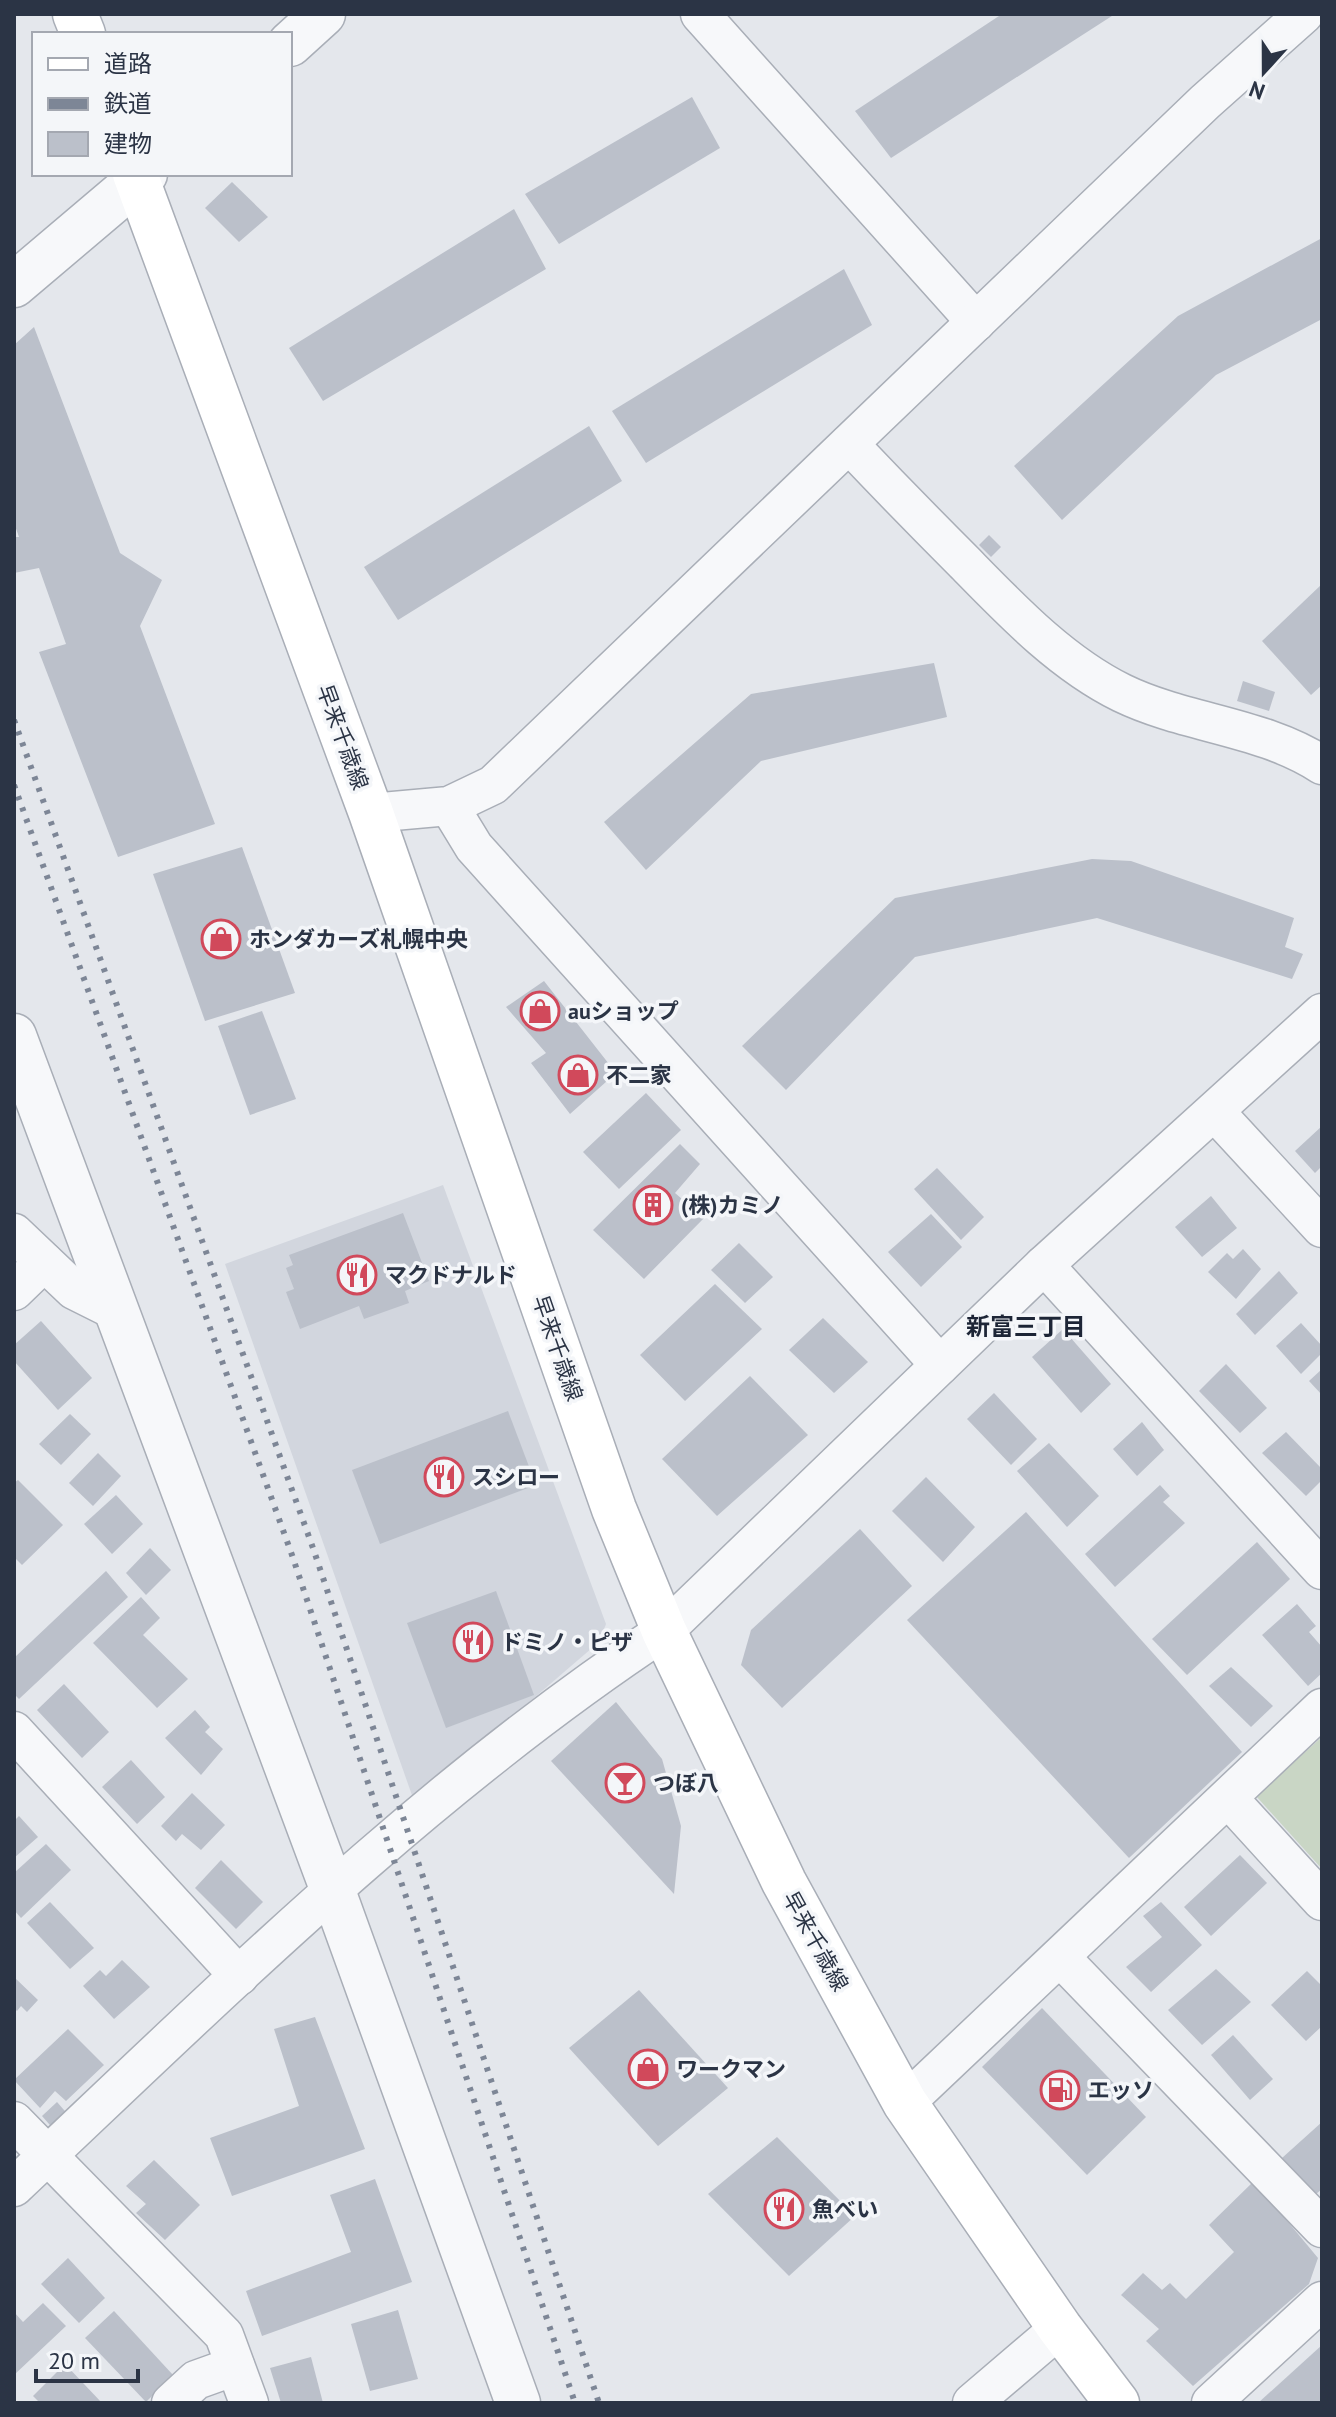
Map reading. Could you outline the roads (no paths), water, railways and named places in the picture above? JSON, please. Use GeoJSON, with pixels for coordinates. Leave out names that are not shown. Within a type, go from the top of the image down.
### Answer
{"type":"FeatureCollection","features":[{"type":"Feature","properties":{"kind":"main road","name":"早来千歳線"},"geometry":{"type":"LineString","coordinates":[[139,176],[371,813],[614,1509],[664,1631],[784,1882],[905,2103],[1060,2328],[1117,2403]]}},
{"type":"Feature","properties":{"kind":"street"},"geometry":{"type":"LineString","coordinates":[[292,42],[323,14]]}},
{"type":"Feature","properties":{"kind":"street"},"geometry":{"type":"LineString","coordinates":[[700,14],[976,322]]}},
{"type":"Feature","properties":{"kind":"street"},"geometry":{"type":"LineString","coordinates":[[371,813],[449,806],[493,785],[1205,102],[1304,14]]}},
{"type":"Feature","properties":{"kind":"street"},"geometry":{"type":"LineString","coordinates":[[14,285],[139,176]]}},
{"type":"Feature","properties":{"kind":"street"},"geometry":{"type":"LineString","coordinates":[[849,444],[1010,612],[1061,653],[1121,693],[1181,716],[1251,733],[1322,765]]}},
{"type":"Feature","properties":{"kind":"street"},"geometry":{"type":"LineString","coordinates":[[449,806],[474,847],[940,1365]]}},
{"type":"Feature","properties":{"kind":"street"},"geometry":{"type":"LineString","coordinates":[[14,2187],[333,1891],[491,1758],[617,1662],[664,1631],[1044,1265],[1322,1013]]}},
{"type":"Feature","properties":{"kind":"street"},"geometry":{"type":"LineString","coordinates":[[14,1036],[333,1891],[518,2403]]}},
{"type":"Feature","properties":{"kind":"street"},"geometry":{"type":"LineString","coordinates":[[1215,1112],[1322,1228]]}},
{"type":"Feature","properties":{"kind":"street"},"geometry":{"type":"LineString","coordinates":[[14,1233],[74,1290],[116,1311]]}},
{"type":"Feature","properties":{"kind":"street"},"geometry":{"type":"LineString","coordinates":[[14,1291],[44,1262]]}},
{"type":"Feature","properties":{"kind":"street"},"geometry":{"type":"LineString","coordinates":[[1044,1265],[1322,1570]]}},
{"type":"Feature","properties":{"kind":"street"},"geometry":{"type":"LineString","coordinates":[[905,2103],[1322,1708]]}},
{"type":"Feature","properties":{"kind":"street"},"geometry":{"type":"LineString","coordinates":[[14,1731],[239,1976]]}},
{"type":"Feature","properties":{"kind":"street"},"geometry":{"type":"LineString","coordinates":[[1228,1798],[1322,1901]]}},
{"type":"Feature","properties":{"kind":"street"},"geometry":{"type":"LineString","coordinates":[[1060,1957],[1322,2228]]}},
{"type":"Feature","properties":{"kind":"street"},"geometry":{"type":"LineString","coordinates":[[14,2121],[224,2335],[249,2403]]}},
{"type":"Feature","properties":{"kind":"street"},"geometry":{"type":"LineString","coordinates":[[1211,2403],[1322,2301]]}},
{"type":"Feature","properties":{"kind":"street"},"geometry":{"type":"LineString","coordinates":[[972,2403],[1060,2328]]}},
{"type":"Feature","properties":{"kind":"street"},"geometry":{"type":"LineString","coordinates":[[171,2403],[196,2380],[235,2366]]}},
{"type":"Feature","properties":{"kind":"railway"},"geometry":{"type":"LineString","coordinates":[[14,720],[313,1548],[599,2403]]}},
{"type":"Feature","properties":{"kind":"railway"},"geometry":{"type":"LineString","coordinates":[[14,785],[292,1555],[575,2403]]}},
{"type":"Feature","properties":{"kind":"place","name":"ホンダカーズ札幌中央"},"geometry":{"type":"Point","coordinates":[221,939]}},
{"type":"Feature","properties":{"kind":"place","name":"auショップ"},"geometry":{"type":"Point","coordinates":[540,1011]}},
{"type":"Feature","properties":{"kind":"place","name":"不二家"},"geometry":{"type":"Point","coordinates":[578,1075]}},
{"type":"Feature","properties":{"kind":"place","name":"(株)カミノ"},"geometry":{"type":"Point","coordinates":[653,1205]}},
{"type":"Feature","properties":{"kind":"place","name":"マクドナルド"},"geometry":{"type":"Point","coordinates":[357,1275]}},
{"type":"Feature","properties":{"kind":"place","name":"スシロー"},"geometry":{"type":"Point","coordinates":[444,1477]}},
{"type":"Feature","properties":{"kind":"place","name":"ドミノ・ピザ"},"geometry":{"type":"Point","coordinates":[473,1642]}},
{"type":"Feature","properties":{"kind":"place","name":"つぼ八"},"geometry":{"type":"Point","coordinates":[625,1783]}},
{"type":"Feature","properties":{"kind":"place","name":"ワークマン"},"geometry":{"type":"Point","coordinates":[648,2069]}},
{"type":"Feature","properties":{"kind":"place","name":"エッソ"},"geometry":{"type":"Point","coordinates":[1060,2090]}},
{"type":"Feature","properties":{"kind":"place","name":"魚べい"},"geometry":{"type":"Point","coordinates":[784,2209]}},
{"type":"Feature","properties":{"kind":"district","name":"新富三丁目"},"geometry":{"type":"Point","coordinates":[1026,1327]}}]}
